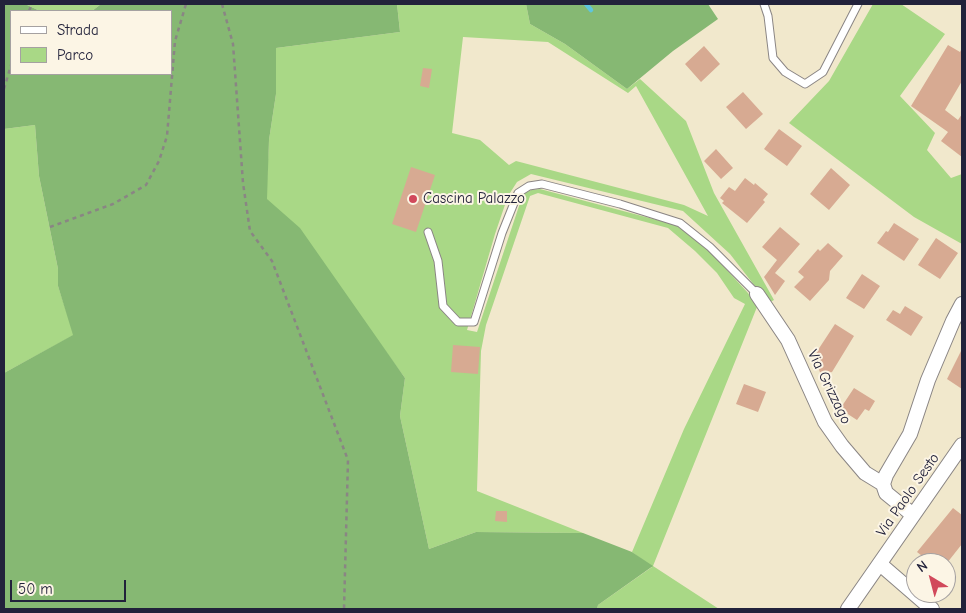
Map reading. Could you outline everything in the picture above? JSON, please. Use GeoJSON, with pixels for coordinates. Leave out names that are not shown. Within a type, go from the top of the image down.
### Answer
{"type":"FeatureCollection","features":[{"type":"Feature","properties":{"kind":"street","name":"Via Grizzago"},"geometry":{"type":"LineString","coordinates":[[757,294],[788,340],[825,422],[842,446],[866,473],[883,484],[886,493],[913,515]]}},
{"type":"Feature","properties":{"kind":"street"},"geometry":{"type":"LineString","coordinates":[[883,484],[886,475],[910,434],[928,380],[962,304]]}},
{"type":"Feature","properties":{"kind":"street","name":"Via Paolo Sesto"},"geometry":{"type":"LineString","coordinates":[[848,609],[962,444]]}},
{"type":"Feature","properties":{"kind":"street"},"geometry":{"type":"LineString","coordinates":[[880,564],[932,609]]}},
{"type":"Feature","properties":{"kind":"lane"},"geometry":{"type":"LineString","coordinates":[[764,4],[768,16],[773,58],[785,72],[805,84],[823,72],[858,4]]}},
{"type":"Feature","properties":{"kind":"lane"},"geometry":{"type":"LineString","coordinates":[[428,232],[438,261],[444,306],[458,322],[474,322],[502,233],[518,192],[529,186],[542,184],[620,204],[680,223],[710,247],[757,294]]}},
{"type":"Feature","properties":{"kind":"path"},"geometry":{"type":"LineString","coordinates":[[50,227],[113,204],[146,186],[159,161],[167,136],[175,41],[186,4]]}},
{"type":"Feature","properties":{"kind":"path"},"geometry":{"type":"LineString","coordinates":[[222,4],[234,44],[243,183],[250,231],[272,261],[348,460],[344,609]]}},
{"type":"Feature","properties":{"kind":"path"},"geometry":{"type":"LineString","coordinates":[[4,89],[10,68]]}},
{"type":"Feature","properties":{"kind":"green space"},"geometry":{"type":"Polygon","coordinates":[[[4,4],[25,4],[38,10],[10,10],[10,75],[172,75],[172,10],[93,10],[101,4],[397,4],[400,32],[276,48],[276,94],[269,140],[267,199],[300,228],[405,378],[400,416],[429,549],[476,532],[583,533],[632,552],[653,566],[598,605],[597,609],[4,609],[4,373],[73,335],[58,286],[58,269],[39,176],[35,125],[4,129],[4,4]]]}},
{"type":"Feature","properties":{"kind":"green space"},"geometry":{"type":"Polygon","coordinates":[[[25,4],[101,4],[93,10],[38,10],[25,4]]]}},
{"type":"Feature","properties":{"kind":"green space"},"geometry":{"type":"Polygon","coordinates":[[[397,4],[526,4],[530,24],[565,44],[627,89],[640,79],[686,121],[714,193],[774,300],[768,303],[730,254],[683,211],[531,174],[517,182],[508,196],[467,330],[477,332],[523,194],[531,190],[540,189],[676,225],[704,245],[748,293],[757,307],[653,566],[719,609],[597,609],[598,605],[652,567],[632,552],[684,429],[745,304],[734,298],[717,273],[668,228],[538,193],[530,196],[486,325],[481,351],[477,491],[583,533],[476,532],[429,549],[400,416],[405,378],[266,199],[269,140],[276,94],[276,48],[400,32],[397,4]],[[463,37],[452,133],[480,140],[509,165],[516,161],[684,205],[708,216],[636,86],[628,93],[548,42],[463,37]]]}},
{"type":"Feature","properties":{"kind":"green space"},"geometry":{"type":"Polygon","coordinates":[[[526,4],[708,4],[718,19],[673,51],[627,89],[565,44],[530,24],[526,4]]]}},
{"type":"Feature","properties":{"kind":"green space"},"geometry":{"type":"Polygon","coordinates":[[[873,4],[901,4],[945,34],[900,96],[935,133],[927,150],[951,178],[962,174],[962,244],[914,217],[789,123],[829,81],[873,4]]]}},
{"type":"Feature","properties":{"kind":"green space"},"geometry":{"type":"Polygon","coordinates":[[[35,125],[39,176],[58,269],[58,286],[74,335],[4,373],[4,129],[35,125]]]}},
{"type":"Feature","properties":{"kind":"building"},"geometry":{"type":"Polygon","coordinates":[[[948,45],[960,52],[962,48],[962,81],[945,110],[958,120],[962,114],[962,157],[941,141],[948,132],[911,106],[948,45]]]}},
{"type":"Feature","properties":{"kind":"building"},"geometry":{"type":"Polygon","coordinates":[[[704,46],[720,64],[701,82],[685,64],[704,46]]]}},
{"type":"Feature","properties":{"kind":"building"},"geometry":{"type":"Polygon","coordinates":[[[423,68],[432,69],[429,88],[420,86],[423,68]]]}},
{"type":"Feature","properties":{"kind":"building"},"geometry":{"type":"Polygon","coordinates":[[[743,92],[763,114],[746,129],[726,107],[743,92]]]}},
{"type":"Feature","properties":{"kind":"building"},"geometry":{"type":"Polygon","coordinates":[[[779,129],[802,146],[787,166],[764,149],[779,129]]]}},
{"type":"Feature","properties":{"kind":"building"},"geometry":{"type":"Polygon","coordinates":[[[716,149],[733,168],[721,179],[704,161],[716,149]]]}},
{"type":"Feature","properties":{"kind":"building","name":"Cascina Palazzo"},"geometry":{"type":"Polygon","coordinates":[[[411,167],[435,175],[416,232],[392,224],[411,167]]]}},
{"type":"Feature","properties":{"kind":"building"},"geometry":{"type":"Polygon","coordinates":[[[831,168],[850,185],[829,210],[810,194],[831,168]]]}},
{"type":"Feature","properties":{"kind":"building"},"geometry":{"type":"Polygon","coordinates":[[[745,178],[754,185],[755,183],[768,194],[763,200],[765,202],[747,223],[722,203],[724,201],[720,198],[729,187],[735,191],[745,178]]]}},
{"type":"Feature","properties":{"kind":"building"},"geometry":{"type":"Polygon","coordinates":[[[894,223],[919,239],[904,261],[877,243],[894,223]]]}},
{"type":"Feature","properties":{"kind":"building"},"geometry":{"type":"Polygon","coordinates":[[[780,227],[800,244],[775,273],[785,281],[775,295],[764,277],[777,260],[762,247],[780,227]]]}},
{"type":"Feature","properties":{"kind":"building"},"geometry":{"type":"Polygon","coordinates":[[[936,238],[958,253],[940,279],[918,265],[936,238]]]}},
{"type":"Feature","properties":{"kind":"building"},"geometry":{"type":"Polygon","coordinates":[[[828,243],[843,256],[830,271],[829,280],[810,301],[794,287],[804,277],[798,272],[818,249],[820,251],[828,243]]]}},
{"type":"Feature","properties":{"kind":"building"},"geometry":{"type":"Polygon","coordinates":[[[862,274],[880,286],[864,309],[846,298],[862,274]]]}},
{"type":"Feature","properties":{"kind":"building"},"geometry":{"type":"Polygon","coordinates":[[[905,306],[923,317],[911,336],[886,320],[893,310],[900,314],[905,306]]]}},
{"type":"Feature","properties":{"kind":"building"},"geometry":{"type":"Polygon","coordinates":[[[835,324],[854,336],[832,372],[821,375],[814,356],[835,324]]]}},
{"type":"Feature","properties":{"kind":"building"},"geometry":{"type":"Polygon","coordinates":[[[453,345],[480,347],[478,374],[451,372],[453,345]]]}},
{"type":"Feature","properties":{"kind":"building"},"geometry":{"type":"Polygon","coordinates":[[[962,349],[962,389],[947,379],[962,349]]]}},
{"type":"Feature","properties":{"kind":"building"},"geometry":{"type":"Polygon","coordinates":[[[744,384],[766,392],[758,412],[736,404],[744,384]]]}},
{"type":"Feature","properties":{"kind":"building"},"geometry":{"type":"Polygon","coordinates":[[[854,388],[875,401],[869,411],[865,409],[857,420],[840,409],[854,388]]]}},
{"type":"Feature","properties":{"kind":"building"},"geometry":{"type":"Polygon","coordinates":[[[953,508],[962,515],[962,544],[955,553],[917,552],[953,508]]]}},
{"type":"Feature","properties":{"kind":"building"},"geometry":{"type":"Polygon","coordinates":[[[496,511],[507,511],[507,522],[495,521],[496,511]]]}},
{"type":"Feature","properties":{"kind":"waterway"},"geometry":{"type":"LineString","coordinates":[[586,4],[591,10]]}},
{"type":"Feature","properties":{"kind":"place","name":"Cascina Palazzo"},"geometry":{"type":"Point","coordinates":[413,199]}}]}
